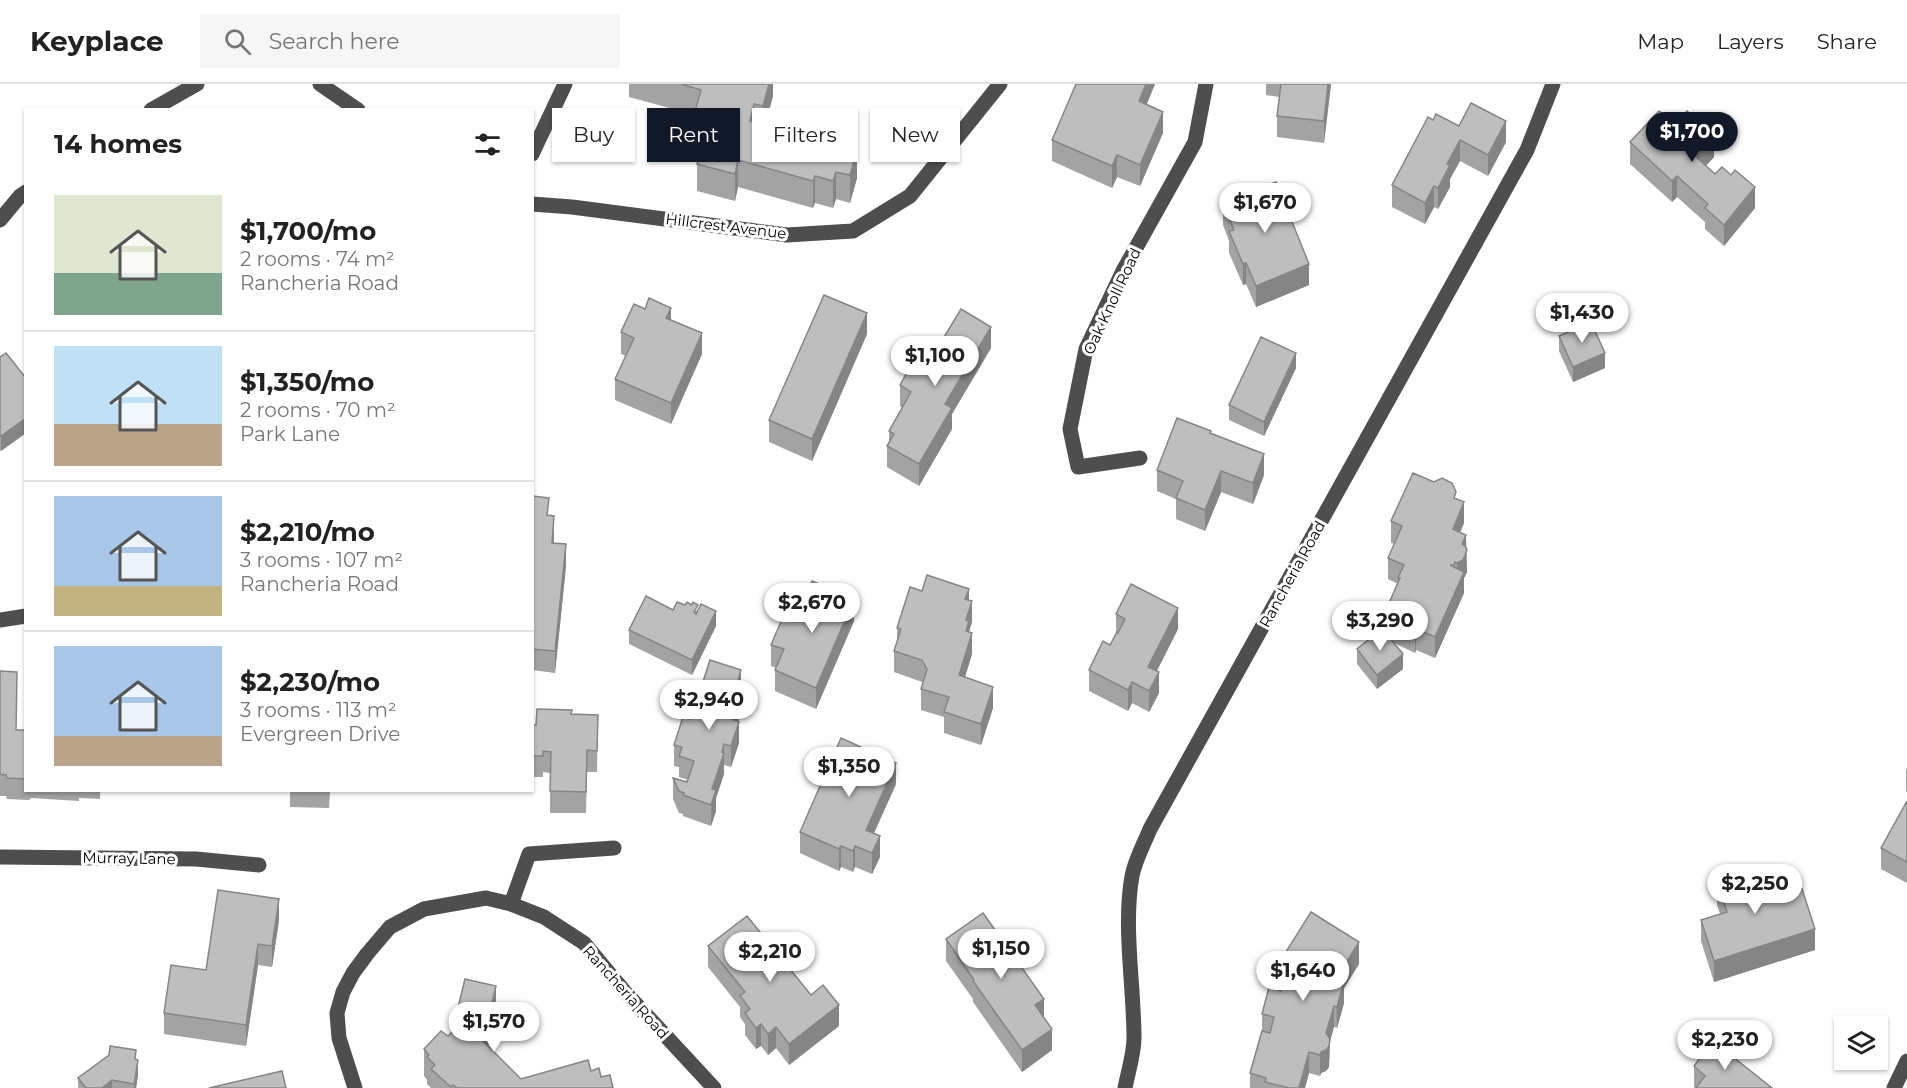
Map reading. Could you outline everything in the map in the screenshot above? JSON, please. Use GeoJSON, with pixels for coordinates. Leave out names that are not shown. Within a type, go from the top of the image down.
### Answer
{"type":"FeatureCollection","features":[{"type":"Feature","properties":{"kind":"street"},"geometry":{"type":"LineString","coordinates":[[155,108],[197,84]]}},
{"type":"Feature","properties":{"kind":"street"},"geometry":{"type":"LineString","coordinates":[[320,84],[355,108]]}},
{"type":"Feature","properties":{"kind":"street"},"geometry":{"type":"LineString","coordinates":[[534,150],[565,84]]}},
{"type":"Feature","properties":{"kind":"street","name":"Hillcrest Avenue"},"geometry":{"type":"LineString","coordinates":[[534,204],[584,208],[787,235],[853,231],[910,196],[1000,84]]}},
{"type":"Feature","properties":{"kind":"street","name":"Oak Knoll Road"},"geometry":{"type":"LineString","coordinates":[[1140,458],[1078,467],[1070,429],[1076,392],[1086,349],[1118,281],[1195,142],[1206,84]]}},
{"type":"Feature","properties":{"kind":"street","name":"Rancheria Road"},"geometry":{"type":"LineString","coordinates":[[1125,1088],[1134,1041],[1130,897],[1132,875],[1140,852],[1150,829],[1527,150],[1553,84]]}},
{"type":"Feature","properties":{"kind":"street"},"geometry":{"type":"LineString","coordinates":[[0,220],[24,193]]}},
{"type":"Feature","properties":{"kind":"street"},"geometry":{"type":"LineString","coordinates":[[0,620],[24,616]]}},
{"type":"Feature","properties":{"kind":"street"},"geometry":{"type":"LineString","coordinates":[[511,904],[529,854],[614,848]]}},
{"type":"Feature","properties":{"kind":"street","name":"Murray Lane"},"geometry":{"type":"LineString","coordinates":[[0,857],[196,859],[259,865]]}},
{"type":"Feature","properties":{"kind":"street","name":"Rancheria Road"},"geometry":{"type":"LineString","coordinates":[[355,1088],[339,1038],[338,1013],[343,992],[353,973],[390,927],[424,909],[486,898],[511,904],[544,917],[584,943],[625,992],[714,1088]]}},
{"type":"Feature","properties":{"kind":"street"},"geometry":{"type":"LineString","coordinates":[[1894,1088],[1907,1061]]}},
{"type":"Feature","properties":{"kind":"building"},"geometry":{"type":"Polygon","coordinates":[[[681,84],[769,84],[763,106],[754,104],[752,108],[750,121],[752,122],[752,162],[854,162],[850,175],[836,172],[833,181],[815,176],[813,181],[740,161],[740,108],[696,108],[701,90],[681,84]]]}},
{"type":"Feature","properties":{"kind":"building"},"geometry":{"type":"Polygon","coordinates":[[[1076,84],[1146,84],[1139,101],[1163,112],[1140,165],[1117,155],[1112,166],[1052,140],[1076,84]]]}},
{"type":"Feature","properties":{"kind":"building"},"geometry":{"type":"Polygon","coordinates":[[[1281,84],[1328,84],[1324,121],[1277,116],[1281,84]]]}},
{"type":"Feature","properties":{"kind":"building"},"geometry":{"type":"Polygon","coordinates":[[[1471,103],[1506,121],[1488,155],[1460,140],[1447,164],[1450,165],[1438,188],[1434,186],[1425,203],[1392,185],[1428,117],[1433,120],[1436,114],[1459,126],[1471,103]]]}},
{"type":"Feature","properties":{"kind":"building"},"geometry":{"type":"Polygon","coordinates":[[[1659,111],[1675,124],[1687,111],[1714,136],[1695,156],[1715,174],[1722,167],[1731,175],[1735,170],[1755,187],[1724,225],[1705,208],[1708,204],[1677,176],[1672,181],[1630,142],[1659,111]]]}},
{"type":"Feature","properties":{"kind":"building"},"geometry":{"type":"Polygon","coordinates":[[[698,162],[738,162],[735,174],[697,164],[698,162]]]}},
{"type":"Feature","properties":{"kind":"building"},"geometry":{"type":"Polygon","coordinates":[[[1276,182],[1309,264],[1256,286],[1246,263],[1243,264],[1229,231],[1234,230],[1223,203],[1276,182]]]}},
{"type":"Feature","properties":{"kind":"building"},"geometry":{"type":"Polygon","coordinates":[[[824,295],[867,313],[812,439],[769,420],[824,295]]]}},
{"type":"Feature","properties":{"kind":"building"},"geometry":{"type":"Polygon","coordinates":[[[649,298],[671,308],[666,318],[702,333],[671,403],[615,379],[634,338],[621,332],[634,304],[645,309],[649,298]]]}},
{"type":"Feature","properties":{"kind":"building"},"geometry":{"type":"Polygon","coordinates":[[[961,309],[991,327],[945,404],[952,408],[919,464],[887,446],[894,434],[889,431],[911,392],[900,385],[914,360],[926,367],[961,309]]]}},
{"type":"Feature","properties":{"kind":"building"},"geometry":{"type":"Polygon","coordinates":[[[1591,322],[1605,353],[1573,367],[1559,336],[1591,322]]]}},
{"type":"Feature","properties":{"kind":"building"},"geometry":{"type":"Polygon","coordinates":[[[1261,337],[1296,353],[1264,422],[1229,405],[1261,337]]]}},
{"type":"Feature","properties":{"kind":"building"},"geometry":{"type":"Polygon","coordinates":[[[6,353],[24,376],[24,419],[1,436],[0,435],[0,357],[6,353]]]}},
{"type":"Feature","properties":{"kind":"building"},"geometry":{"type":"Polygon","coordinates":[[[1177,418],[1264,454],[1253,483],[1221,471],[1205,510],[1176,498],[1183,481],[1157,470],[1177,418]]]}},
{"type":"Feature","properties":{"kind":"building"},"geometry":{"type":"Polygon","coordinates":[[[1413,473],[1434,482],[1442,478],[1452,483],[1456,492],[1454,498],[1464,502],[1453,529],[1466,535],[1462,544],[1467,550],[1463,560],[1450,565],[1464,572],[1435,637],[1416,629],[1415,632],[1383,617],[1404,565],[1388,558],[1402,526],[1391,521],[1413,473]]]}},
{"type":"Feature","properties":{"kind":"building"},"geometry":{"type":"Polygon","coordinates":[[[534,496],[549,498],[547,515],[554,516],[552,543],[566,544],[555,651],[534,649],[534,496]]]}},
{"type":"Feature","properties":{"kind":"building"},"geometry":{"type":"Polygon","coordinates":[[[927,575],[969,589],[965,599],[972,601],[966,620],[969,621],[966,631],[972,633],[959,675],[993,687],[981,724],[944,712],[949,697],[921,689],[927,669],[922,660],[894,651],[901,629],[897,628],[910,587],[922,591],[927,575]]]}},
{"type":"Feature","properties":{"kind":"building"},"geometry":{"type":"Polygon","coordinates":[[[812,581],[854,599],[816,688],[775,670],[784,649],[771,645],[783,617],[795,622],[812,581]]]}},
{"type":"Feature","properties":{"kind":"building"},"geometry":{"type":"Polygon","coordinates":[[[1131,584],[1178,608],[1148,667],[1159,672],[1149,691],[1132,682],[1128,690],[1089,670],[1103,641],[1110,645],[1125,619],[1116,614],[1131,584]]]}},
{"type":"Feature","properties":{"kind":"building"},"geometry":{"type":"Polygon","coordinates":[[[646,596],[673,610],[677,602],[685,605],[687,602],[692,605],[693,602],[698,605],[694,612],[696,614],[701,604],[716,611],[692,660],[629,630],[646,596]]]}},
{"type":"Feature","properties":{"kind":"building"},"geometry":{"type":"Polygon","coordinates":[[[1382,629],[1403,654],[1377,675],[1357,649],[1382,629]]]}},
{"type":"Feature","properties":{"kind":"building"},"geometry":{"type":"Polygon","coordinates":[[[710,660],[741,670],[736,686],[742,689],[732,719],[739,722],[731,746],[724,744],[722,752],[724,753],[712,789],[716,790],[711,805],[683,795],[684,793],[679,791],[673,778],[687,782],[694,761],[679,756],[682,747],[674,745],[683,717],[691,719],[710,660]]]}},
{"type":"Feature","properties":{"kind":"building"},"geometry":{"type":"Polygon","coordinates":[[[0,671],[17,672],[16,730],[24,730],[24,779],[7,778],[6,775],[0,774],[0,671]]]}},
{"type":"Feature","properties":{"kind":"building"},"geometry":{"type":"Polygon","coordinates":[[[537,709],[572,710],[571,714],[598,715],[597,751],[587,750],[586,792],[550,791],[551,752],[543,751],[543,756],[534,756],[534,725],[536,725],[537,709]]]}},
{"type":"Feature","properties":{"kind":"building"},"geometry":{"type":"Polygon","coordinates":[[[841,738],[896,763],[866,830],[880,836],[872,853],[855,846],[853,851],[841,846],[839,849],[800,832],[841,738]]]}},
{"type":"Feature","properties":{"kind":"building"},"geometry":{"type":"Polygon","coordinates":[[[1907,801],[1907,862],[1881,848],[1907,801]]]}},
{"type":"Feature","properties":{"kind":"building"},"geometry":{"type":"Polygon","coordinates":[[[1768,867],[1777,897],[1802,889],[1815,929],[1714,961],[1701,920],[1727,912],[1717,883],[1768,867]]]}},
{"type":"Feature","properties":{"kind":"building"},"geometry":{"type":"Polygon","coordinates":[[[218,890],[279,899],[272,946],[258,944],[246,1025],[164,1013],[171,965],[206,970],[218,890]]]}},
{"type":"Feature","properties":{"kind":"building"},"geometry":{"type":"Polygon","coordinates":[[[1311,912],[1359,942],[1336,979],[1344,981],[1337,1007],[1334,1006],[1326,1033],[1330,1039],[1329,1046],[1320,1055],[1309,1052],[1299,1088],[1289,1088],[1265,1082],[1266,1078],[1250,1073],[1262,1031],[1270,1033],[1274,1017],[1262,1014],[1269,987],[1281,991],[1287,968],[1279,963],[1311,912]]]}},
{"type":"Feature","properties":{"kind":"building"},"geometry":{"type":"Polygon","coordinates":[[[983,913],[1044,999],[1035,1005],[1052,1029],[1022,1050],[946,939],[983,913]]]}},
{"type":"Feature","properties":{"kind":"building"},"geometry":{"type":"Polygon","coordinates":[[[747,916],[811,995],[823,985],[839,1005],[789,1044],[776,1027],[768,1034],[761,1024],[756,1028],[745,1013],[750,1009],[740,996],[745,992],[708,946],[747,916]]]}},
{"type":"Feature","properties":{"kind":"building"},"geometry":{"type":"Polygon","coordinates":[[[465,979],[496,986],[483,1041],[521,1079],[588,1060],[591,1071],[599,1068],[601,1077],[610,1075],[613,1088],[457,1088],[453,1085],[451,1087],[431,1069],[435,1065],[427,1057],[429,1055],[424,1049],[441,1031],[448,1036],[452,1032],[465,979]]]}},
{"type":"Feature","properties":{"kind":"building"},"geometry":{"type":"Polygon","coordinates":[[[1713,1041],[1772,1088],[1696,1088],[1705,1076],[1694,1066],[1713,1041]]]}},
{"type":"Feature","properties":{"kind":"building"},"geometry":{"type":"Polygon","coordinates":[[[110,1046],[136,1050],[135,1059],[138,1060],[134,1084],[112,1080],[102,1088],[86,1088],[78,1078],[109,1055],[110,1046]]]}},
{"type":"Feature","properties":{"kind":"building"},"geometry":{"type":"Polygon","coordinates":[[[282,1071],[286,1088],[209,1088],[282,1071]]]}}]}
